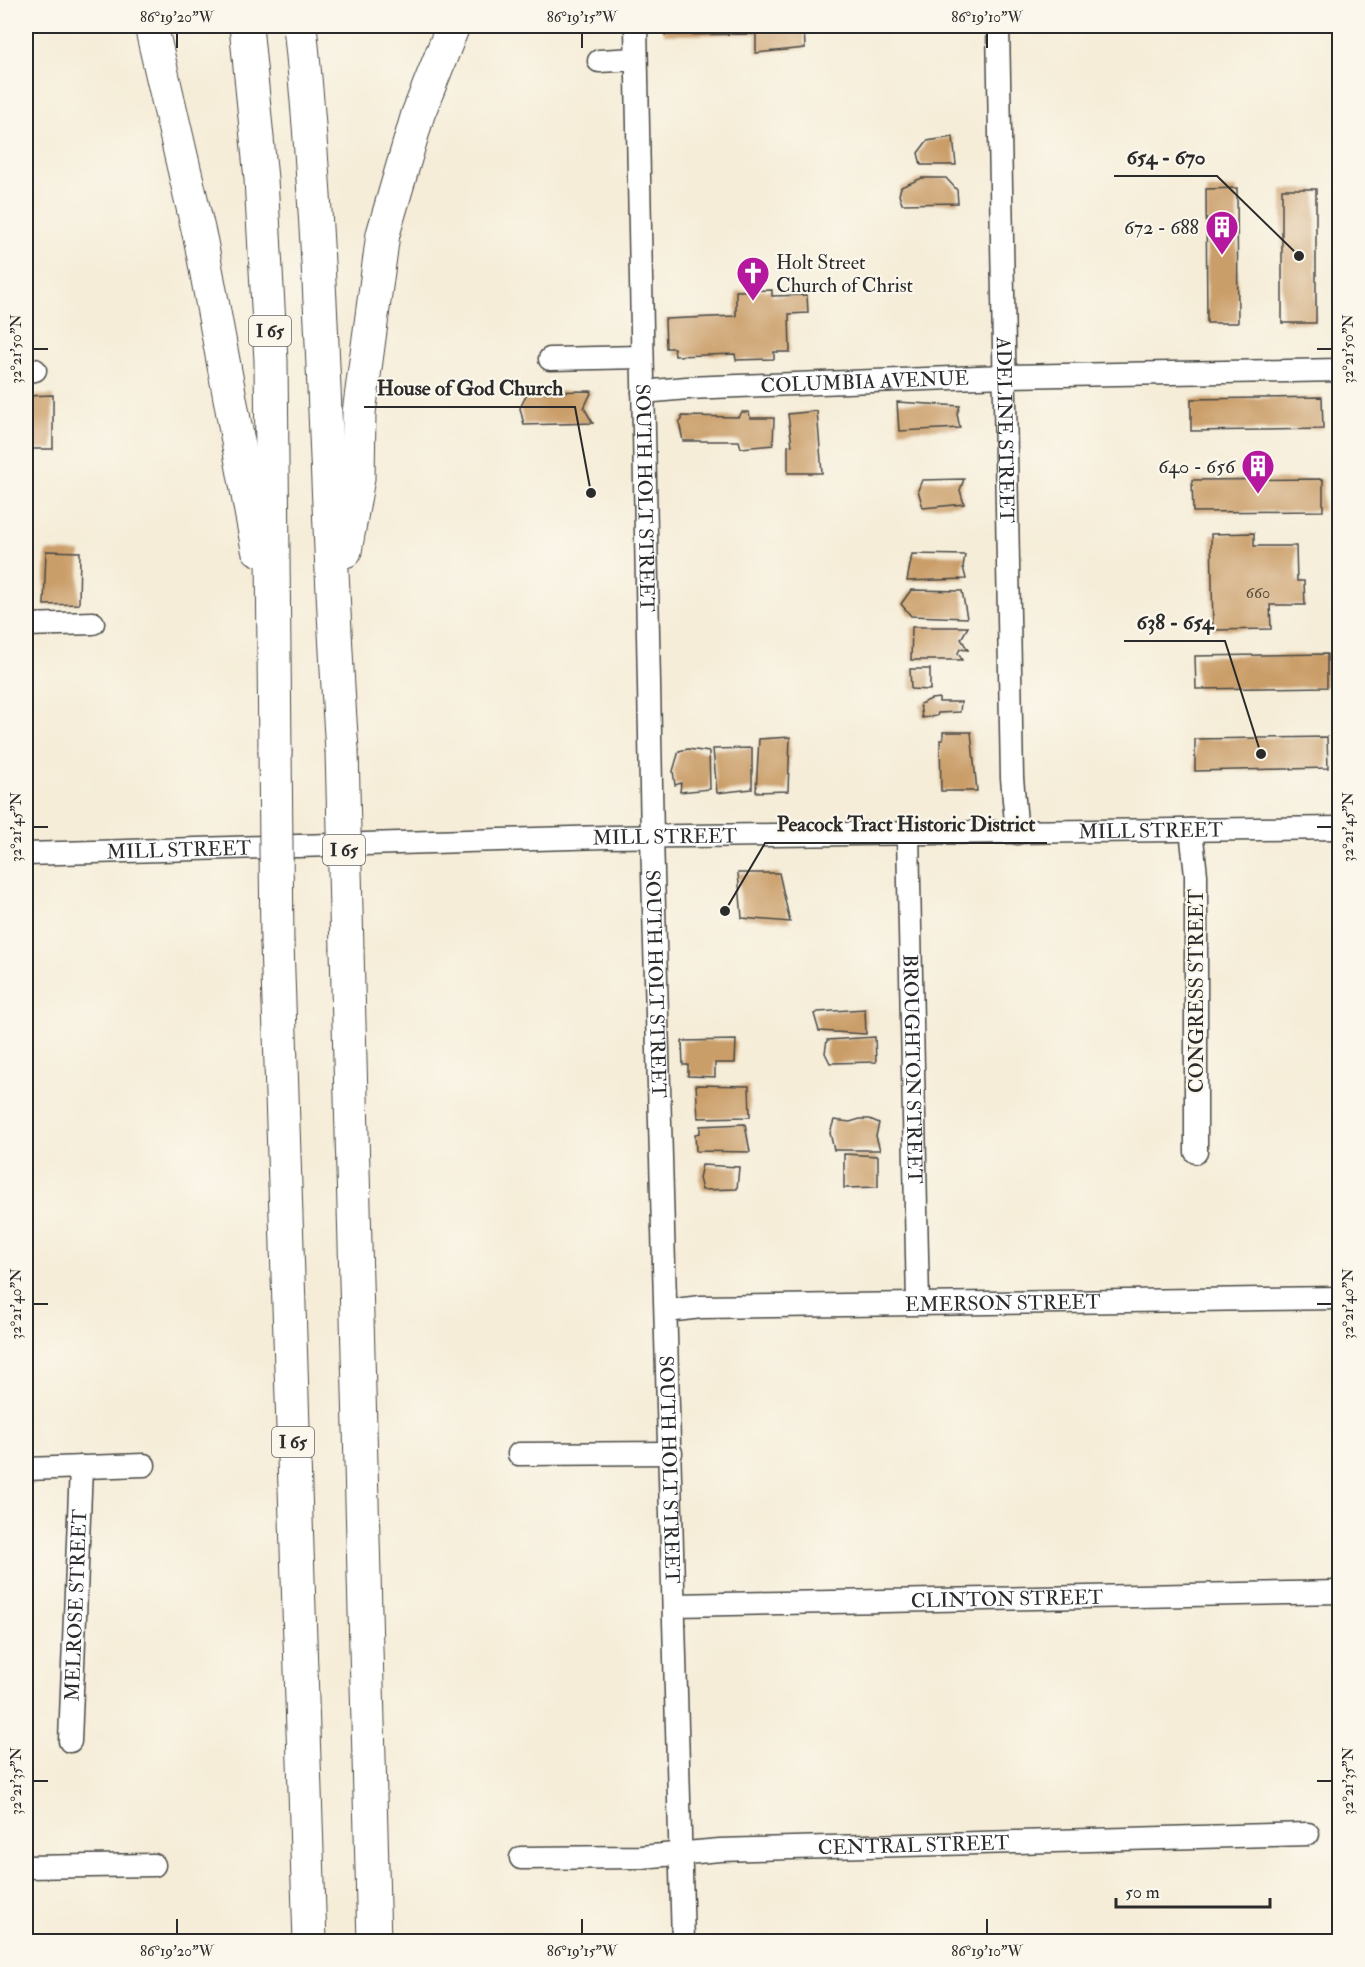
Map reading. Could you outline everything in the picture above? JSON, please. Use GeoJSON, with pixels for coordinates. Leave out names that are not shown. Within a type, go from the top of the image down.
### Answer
{"type":"FeatureCollection","features":[{"type":"Feature","properties":{"kind":"highway"},"geometry":{"type":"LineString","coordinates":[[151,26],[201,242],[274,637]]}},
{"type":"Feature","properties":{"kind":"highway","name":"I 65"},"geometry":{"type":"LineString","coordinates":[[246,26],[261,179],[271,361],[277,942],[310,1941]]}},
{"type":"Feature","properties":{"kind":"highway","name":"I 65"},"geometry":{"type":"LineString","coordinates":[[300,26],[321,297],[333,621],[342,750],[374,1941]]}},
{"type":"Feature","properties":{"kind":"highway"},"geometry":{"type":"LineString","coordinates":[[333,621],[358,478],[359,413],[383,234],[418,114],[453,26]]}},
{"type":"Feature","properties":{"kind":"street","name":"SOUTH HOLT STREET"},"geometry":{"type":"LineString","coordinates":[[636,26],[652,837],[684,1941]]}},
{"type":"Feature","properties":{"kind":"street","name":"ADELINE STREET"},"geometry":{"type":"LineString","coordinates":[[998,26],[1012,778],[1017,833]]}},
{"type":"Feature","properties":{"kind":"street"},"geometry":{"type":"LineString","coordinates":[[599,61],[636,59]]}},
{"type":"Feature","properties":{"kind":"street"},"geometry":{"type":"LineString","coordinates":[[550,359],[641,357]]}},
{"type":"Feature","properties":{"kind":"street","name":"COLUMBIA AVENUE"},"geometry":{"type":"LineString","coordinates":[[642,392],[687,388],[1005,376],[1340,370]]}},
{"type":"Feature","properties":{"kind":"street"},"geometry":{"type":"LineString","coordinates":[[26,625],[93,623]]}},
{"type":"Feature","properties":{"kind":"street","name":"MILL STREET"},"geometry":{"type":"LineString","coordinates":[[26,854],[652,837],[1340,828]]}},
{"type":"Feature","properties":{"kind":"street","name":"CONGRESS STREET"},"geometry":{"type":"LineString","coordinates":[[1191,830],[1196,876],[1196,1152]]}},
{"type":"Feature","properties":{"kind":"street","name":"BROUGHTON STREET"},"geometry":{"type":"LineString","coordinates":[[908,835],[918,1303]]}},
{"type":"Feature","properties":{"kind":"street","name":"EMERSON STREET"},"geometry":{"type":"LineString","coordinates":[[667,1311],[701,1307],[1340,1298]]}},
{"type":"Feature","properties":{"kind":"street"},"geometry":{"type":"LineString","coordinates":[[519,1454],[670,1453]]}},
{"type":"Feature","properties":{"kind":"street"},"geometry":{"type":"LineString","coordinates":[[26,1468],[144,1465]]}},
{"type":"Feature","properties":{"kind":"street","name":"MELROSE STREET"},"geometry":{"type":"LineString","coordinates":[[70,1741],[81,1467]]}},
{"type":"Feature","properties":{"kind":"street","name":"CLINTON STREET"},"geometry":{"type":"LineString","coordinates":[[675,1605],[1340,1592]]}},
{"type":"Feature","properties":{"kind":"street","name":"CENTRAL STREET"},"geometry":{"type":"LineString","coordinates":[[521,1858],[641,1857],[732,1850],[1308,1834]]}},
{"type":"Feature","properties":{"kind":"street"},"geometry":{"type":"LineString","coordinates":[[26,1867],[154,1865]]}},
{"type":"Feature","properties":{"kind":"building"},"geometry":{"type":"Polygon","coordinates":[[[661,26],[804,26],[805,48],[756,53],[756,34],[665,35],[661,26]]]}},
{"type":"Feature","properties":{"kind":"building"},"geometry":{"type":"Polygon","coordinates":[[[953,137],[956,165],[921,165],[918,153],[927,141],[953,137]]]}},
{"type":"Feature","properties":{"kind":"building"},"geometry":{"type":"Polygon","coordinates":[[[922,178],[946,178],[957,190],[958,203],[902,204],[899,195],[901,187],[922,178]]]}},
{"type":"Feature","properties":{"kind":"building","name":"672 - 688"},"geometry":{"type":"Polygon","coordinates":[[[1237,188],[1238,323],[1207,323],[1206,189],[1237,188]]]}},
{"type":"Feature","properties":{"kind":"building"},"geometry":{"type":"Polygon","coordinates":[[[1282,189],[1316,189],[1316,323],[1282,323],[1282,189]]]}},
{"type":"Feature","properties":{"kind":"building"},"geometry":{"type":"Polygon","coordinates":[[[772,290],[772,296],[807,295],[808,313],[789,314],[790,352],[774,352],[774,359],[736,360],[735,354],[675,356],[674,348],[666,348],[665,319],[736,316],[736,291],[772,290]]]}},
{"type":"Feature","properties":{"kind":"building"},"geometry":{"type":"Polygon","coordinates":[[[592,391],[584,408],[593,423],[524,425],[520,408],[528,392],[592,391]]]}},
{"type":"Feature","properties":{"kind":"building"},"geometry":{"type":"Polygon","coordinates":[[[53,395],[53,449],[26,449],[26,396],[53,395]]]}},
{"type":"Feature","properties":{"kind":"building"},"geometry":{"type":"Polygon","coordinates":[[[1322,397],[1323,429],[1191,431],[1191,399],[1322,397]]]}},
{"type":"Feature","properties":{"kind":"building"},"geometry":{"type":"Polygon","coordinates":[[[897,402],[960,406],[957,414],[960,428],[899,431],[897,402]]]}},
{"type":"Feature","properties":{"kind":"building"},"geometry":{"type":"Polygon","coordinates":[[[817,411],[822,473],[788,473],[788,446],[792,445],[788,414],[817,411]]]}},
{"type":"Feature","properties":{"kind":"building"},"geometry":{"type":"Polygon","coordinates":[[[742,412],[749,412],[750,418],[774,418],[773,445],[741,448],[739,441],[683,441],[679,422],[682,416],[738,417],[742,412]]]}},
{"type":"Feature","properties":{"kind":"building"},"geometry":{"type":"Polygon","coordinates":[[[964,479],[960,490],[964,504],[923,508],[918,490],[922,480],[964,479]]]}},
{"type":"Feature","properties":{"kind":"building","name":"640 - 656"},"geometry":{"type":"Polygon","coordinates":[[[1323,479],[1323,511],[1193,512],[1192,480],[1323,479]]]}},
{"type":"Feature","properties":{"kind":"building"},"geometry":{"type":"Polygon","coordinates":[[[1254,533],[1254,546],[1296,546],[1297,581],[1304,581],[1305,605],[1270,605],[1271,629],[1213,630],[1211,534],[1254,533]]]}},
{"type":"Feature","properties":{"kind":"building"},"geometry":{"type":"Polygon","coordinates":[[[46,551],[80,552],[79,604],[44,605],[46,551]]]}},
{"type":"Feature","properties":{"kind":"building"},"geometry":{"type":"Polygon","coordinates":[[[912,554],[965,555],[963,567],[966,579],[907,581],[912,554]]]}},
{"type":"Feature","properties":{"kind":"building"},"geometry":{"type":"Polygon","coordinates":[[[911,590],[962,591],[967,618],[911,616],[901,604],[911,590]]]}},
{"type":"Feature","properties":{"kind":"building"},"geometry":{"type":"Polygon","coordinates":[[[912,627],[968,627],[961,639],[968,650],[960,649],[958,653],[962,660],[911,660],[912,627]]]}},
{"type":"Feature","properties":{"kind":"building"},"geometry":{"type":"Polygon","coordinates":[[[1327,654],[1327,687],[1196,689],[1195,656],[1327,654]]]}},
{"type":"Feature","properties":{"kind":"building"},"geometry":{"type":"Polygon","coordinates":[[[910,669],[930,669],[930,690],[911,689],[910,669]]]}},
{"type":"Feature","properties":{"kind":"building"},"geometry":{"type":"Polygon","coordinates":[[[939,698],[939,702],[961,702],[960,712],[938,713],[937,716],[922,718],[920,704],[939,698]]]}},
{"type":"Feature","properties":{"kind":"building"},"geometry":{"type":"Polygon","coordinates":[[[943,732],[971,732],[977,791],[941,791],[940,740],[943,740],[943,732]]]}},
{"type":"Feature","properties":{"kind":"building"},"geometry":{"type":"Polygon","coordinates":[[[790,737],[788,791],[756,792],[759,739],[790,737]]]}},
{"type":"Feature","properties":{"kind":"building"},"geometry":{"type":"Polygon","coordinates":[[[1327,737],[1328,768],[1195,771],[1195,739],[1327,737]]]}},
{"type":"Feature","properties":{"kind":"building"},"geometry":{"type":"Polygon","coordinates":[[[752,748],[752,789],[717,793],[713,749],[752,748]]]}},
{"type":"Feature","properties":{"kind":"building"},"geometry":{"type":"Polygon","coordinates":[[[688,749],[709,752],[710,789],[680,792],[681,783],[675,785],[673,771],[679,751],[688,749]]]}},
{"type":"Feature","properties":{"kind":"building"},"geometry":{"type":"Polygon","coordinates":[[[738,873],[779,873],[790,922],[742,918],[738,873]]]}},
{"type":"Feature","properties":{"kind":"building"},"geometry":{"type":"Polygon","coordinates":[[[865,1009],[866,1034],[819,1031],[814,1014],[818,1012],[865,1009]]]}},
{"type":"Feature","properties":{"kind":"building"},"geometry":{"type":"Polygon","coordinates":[[[875,1037],[876,1062],[830,1063],[825,1053],[827,1040],[875,1037]]]}},
{"type":"Feature","properties":{"kind":"building"},"geometry":{"type":"Polygon","coordinates":[[[736,1040],[735,1063],[715,1063],[715,1077],[688,1076],[688,1065],[683,1065],[682,1041],[736,1040]]]}},
{"type":"Feature","properties":{"kind":"building"},"geometry":{"type":"Polygon","coordinates":[[[696,1085],[749,1086],[750,1117],[698,1118],[696,1085]]]}},
{"type":"Feature","properties":{"kind":"building"},"geometry":{"type":"Polygon","coordinates":[[[870,1119],[879,1123],[876,1136],[880,1150],[834,1150],[830,1133],[834,1120],[850,1122],[870,1119]]]}},
{"type":"Feature","properties":{"kind":"building"},"geometry":{"type":"Polygon","coordinates":[[[745,1124],[750,1152],[696,1151],[695,1134],[700,1133],[700,1126],[745,1124]]]}},
{"type":"Feature","properties":{"kind":"building"},"geometry":{"type":"Polygon","coordinates":[[[844,1154],[878,1156],[878,1187],[844,1188],[844,1154]]]}},
{"type":"Feature","properties":{"kind":"building"},"geometry":{"type":"Polygon","coordinates":[[[702,1165],[739,1167],[737,1189],[702,1190],[699,1178],[702,1165]]]}},
{"type":"Feature","properties":{"kind":"place","name":"672 - 688"},"geometry":{"type":"Point","coordinates":[1222,256]}},
{"type":"Feature","properties":{"kind":"place","name":"654 - 670"},"geometry":{"type":"Point","coordinates":[1299,256]}},
{"type":"Feature","properties":{"kind":"place","name":"Holt Street Church of Christ"},"geometry":{"type":"Point","coordinates":[753,302]}},
{"type":"Feature","properties":{"kind":"place","name":"House of God Church"},"geometry":{"type":"Point","coordinates":[591,493]}},
{"type":"Feature","properties":{"kind":"place","name":"640 - 656"},"geometry":{"type":"Point","coordinates":[1258,495]}},
{"type":"Feature","properties":{"kind":"place","name":"638 - 654"},"geometry":{"type":"Point","coordinates":[1261,754]}},
{"type":"Feature","properties":{"kind":"place","name":"Peacock Tract Historic District"},"geometry":{"type":"Point","coordinates":[725,911]}}]}
